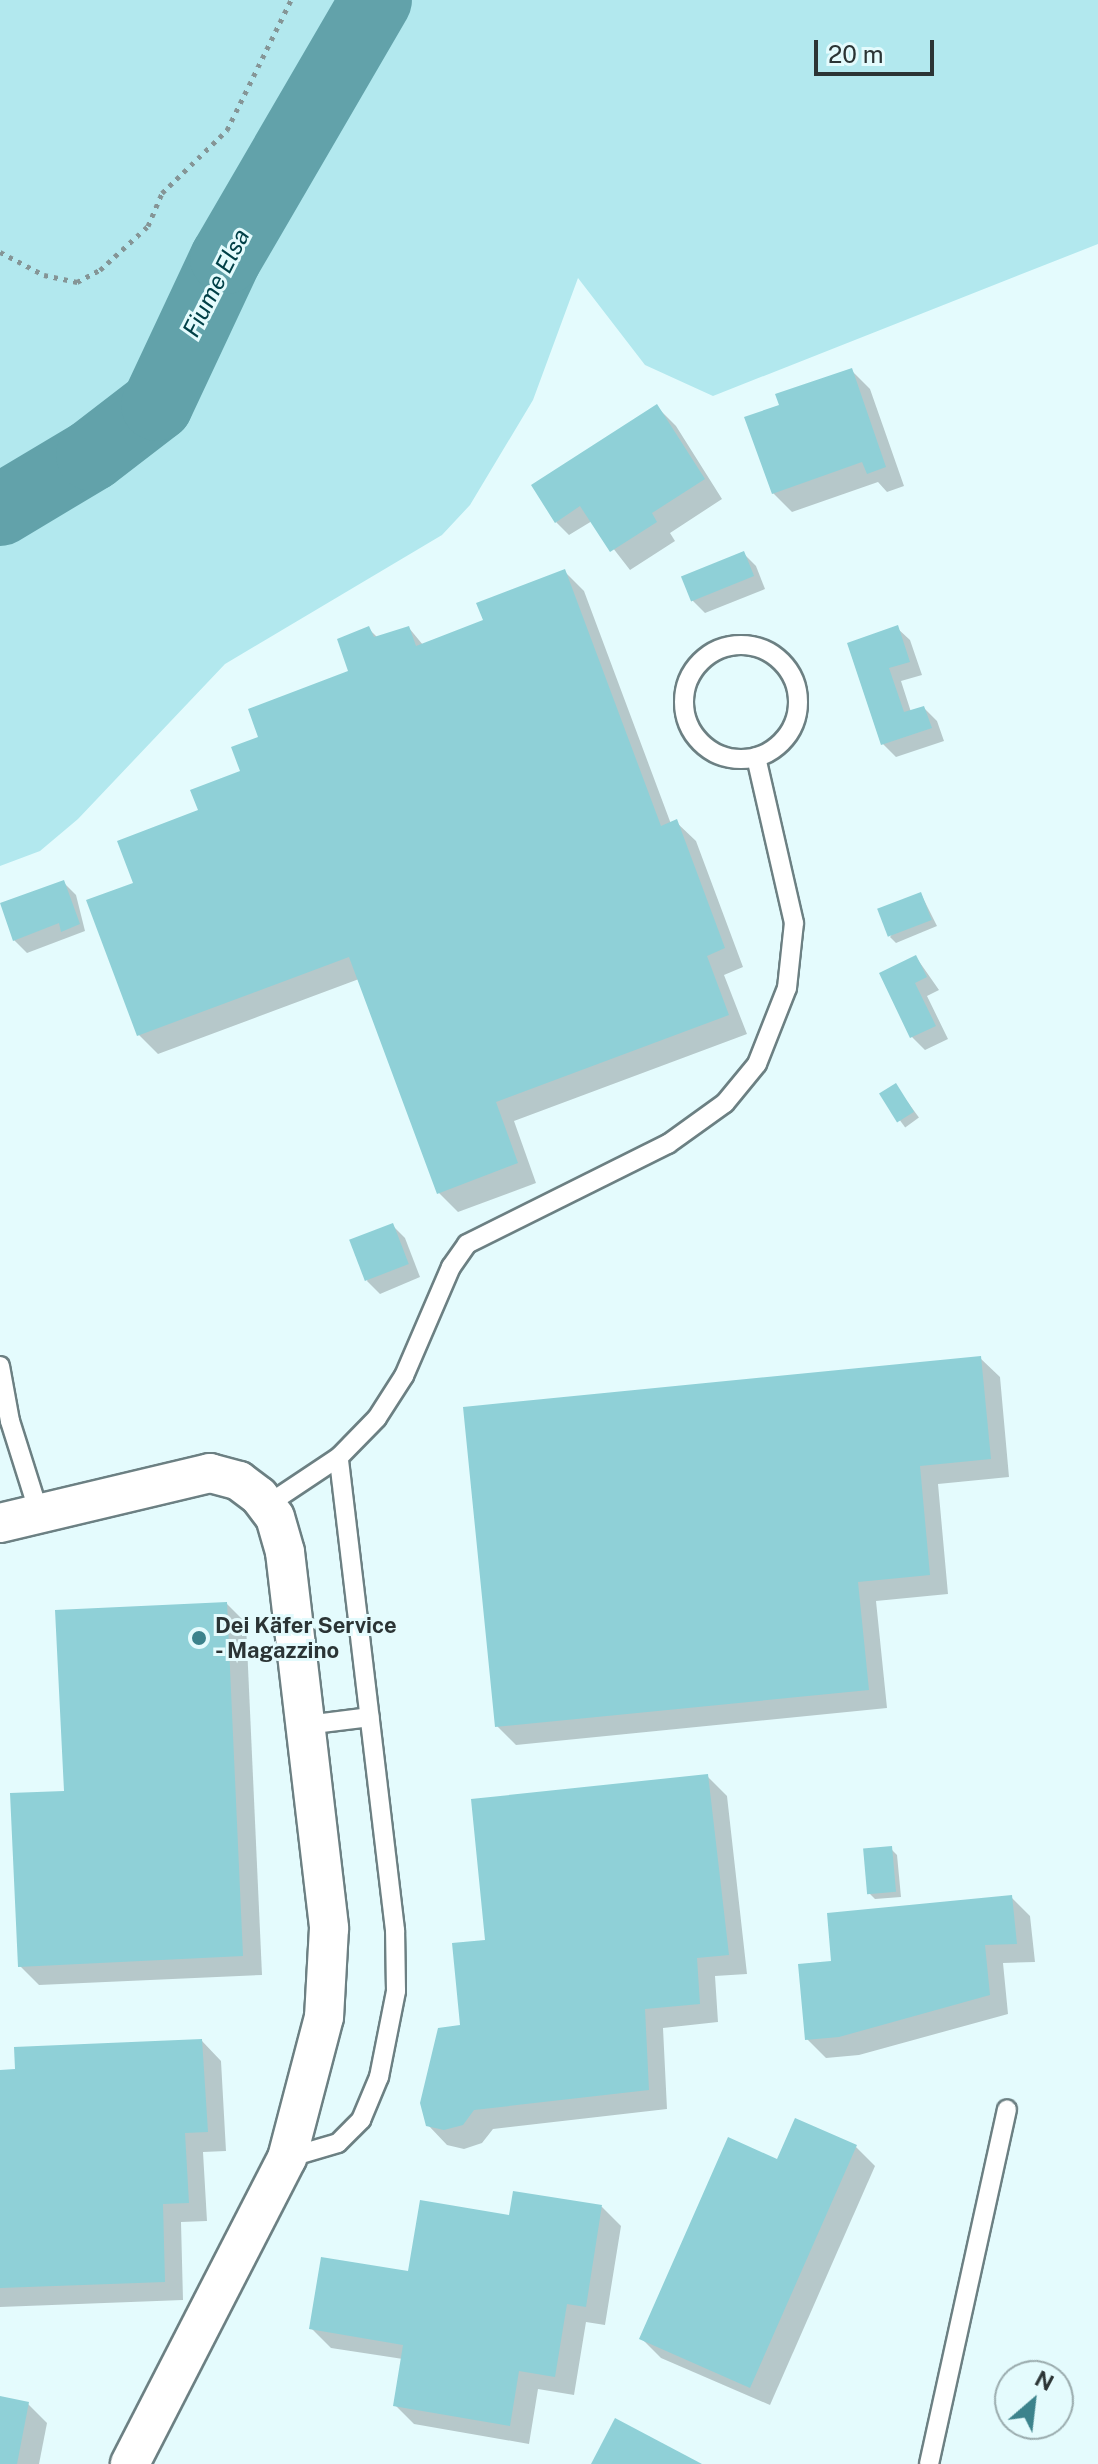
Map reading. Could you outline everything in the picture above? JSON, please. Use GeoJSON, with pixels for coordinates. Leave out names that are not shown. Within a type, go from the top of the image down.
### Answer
{"type":"FeatureCollection","features":[{"type":"Feature","properties":{"kind":"street"},"geometry":{"type":"LineString","coordinates":[[0,1523],[210,1473],[239,1481],[267,1505],[285,1552],[306,1725],[329,1972],[311,2083],[287,2158],[130,2464]]}},
{"type":"Feature","properties":{"kind":"lane"},"geometry":{"type":"LineString","coordinates":[[734,645],[770,653],[794,682],[796,719],[780,743],[756,757],[719,755],[703,745],[688,722],[684,694],[690,676],[715,650],[734,645]]}},
{"type":"Feature","properties":{"kind":"lane"},"geometry":{"type":"LineString","coordinates":[[267,1505],[339,1457],[391,1398],[451,1267],[467,1244],[668,1144],[725,1103],[757,1064],[787,988],[794,923],[756,757]]}},
{"type":"Feature","properties":{"kind":"lane"},"geometry":{"type":"LineString","coordinates":[[0,1366],[10,1421],[39,1513]]}},
{"type":"Feature","properties":{"kind":"lane"},"geometry":{"type":"LineString","coordinates":[[287,2158],[325,2150],[361,2120],[379,2077],[392,2020],[397,1952],[339,1457]]}},
{"type":"Feature","properties":{"kind":"lane"},"geometry":{"type":"LineString","coordinates":[[306,1725],[370,1717]]}},
{"type":"Feature","properties":{"kind":"lane"},"geometry":{"type":"LineString","coordinates":[[929,2464],[1007,2109]]}},
{"type":"Feature","properties":{"kind":"path"},"geometry":{"type":"LineString","coordinates":[[0,252],[44,275],[77,282],[100,270],[148,226],[162,193],[227,130],[291,0]]}},
{"type":"Feature","properties":{"kind":"shaded area"},"geometry":{"type":"Polygon","coordinates":[[[0,0],[1098,0],[1098,244],[713,396],[645,365],[578,278],[533,400],[470,505],[442,535],[225,664],[78,819],[40,851],[0,866],[0,0]]]}},
{"type":"Feature","properties":{"kind":"building"},"geometry":{"type":"Polygon","coordinates":[[[852,368],[886,467],[867,474],[862,462],[772,494],[744,417],[779,405],[775,394],[852,368]]]}},
{"type":"Feature","properties":{"kind":"building"},"geometry":{"type":"Polygon","coordinates":[[[657,404],[705,479],[652,513],[657,522],[610,552],[580,506],[555,523],[531,485],[657,404]]]}},
{"type":"Feature","properties":{"kind":"building"},"geometry":{"type":"Polygon","coordinates":[[[744,551],[754,576],[691,602],[681,576],[744,551]]]}},
{"type":"Feature","properties":{"kind":"building"},"geometry":{"type":"Polygon","coordinates":[[[565,569],[661,826],[677,819],[725,948],[707,956],[729,1015],[496,1102],[518,1163],[437,1194],[349,957],[137,1036],[86,900],[133,883],[117,841],[198,810],[190,790],[240,771],[231,747],[258,737],[248,709],[348,671],[337,639],[369,626],[374,637],[409,626],[416,646],[483,620],[476,603],[565,569]]]}},
{"type":"Feature","properties":{"kind":"building"},"geometry":{"type":"Polygon","coordinates":[[[898,625],[910,662],[889,668],[904,712],[924,706],[932,728],[881,745],[847,643],[898,625]]]}},
{"type":"Feature","properties":{"kind":"building"},"geometry":{"type":"Polygon","coordinates":[[[64,880],[80,924],[61,932],[59,923],[13,941],[0,903],[64,880]]]}},
{"type":"Feature","properties":{"kind":"building"},"geometry":{"type":"Polygon","coordinates":[[[921,892],[932,920],[888,937],[877,909],[921,892]]]}},
{"type":"Feature","properties":{"kind":"building"},"geometry":{"type":"Polygon","coordinates":[[[916,955],[927,977],[915,983],[936,1026],[910,1038],[879,973],[916,955]]]}},
{"type":"Feature","properties":{"kind":"building"},"geometry":{"type":"Polygon","coordinates":[[[896,1083],[914,1112],[897,1122],[879,1094],[896,1083]]]}},
{"type":"Feature","properties":{"kind":"building"},"geometry":{"type":"Polygon","coordinates":[[[393,1223],[409,1264],[365,1281],[349,1240],[393,1223]]]}},
{"type":"Feature","properties":{"kind":"building"},"geometry":{"type":"Polygon","coordinates":[[[981,1356],[991,1459],[920,1466],[930,1575],[858,1582],[869,1690],[495,1727],[463,1407],[981,1356]]]}},
{"type":"Feature","properties":{"kind":"building"},"geometry":{"type":"Polygon","coordinates":[[[227,1602],[243,1956],[18,1967],[10,1793],[64,1791],[55,1610],[227,1602]]]}},
{"type":"Feature","properties":{"kind":"building"},"geometry":{"type":"Polygon","coordinates":[[[708,1774],[729,1955],[697,1958],[700,2004],[645,2009],[649,2090],[474,2110],[463,2125],[444,2130],[426,2126],[420,2103],[438,2028],[460,2025],[452,1943],[485,1940],[471,1799],[708,1774]]]}},
{"type":"Feature","properties":{"kind":"building"},"geometry":{"type":"Polygon","coordinates":[[[892,1846],[896,1892],[867,1894],[863,1849],[892,1846]]]}},
{"type":"Feature","properties":{"kind":"building"},"geometry":{"type":"Polygon","coordinates":[[[1012,1895],[1017,1944],[985,1945],[990,1995],[839,2037],[805,2040],[798,1964],[831,1961],[827,1913],[1012,1895]]]}},
{"type":"Feature","properties":{"kind":"building"},"geometry":{"type":"Polygon","coordinates":[[[202,2039],[208,2132],[185,2133],[189,2203],[163,2204],[165,2282],[0,2288],[0,2070],[15,2069],[14,2047],[202,2039]]]}},
{"type":"Feature","properties":{"kind":"building"},"geometry":{"type":"Polygon","coordinates":[[[795,2118],[857,2145],[750,2388],[639,2339],[728,2137],[777,2159],[795,2118]]]}},
{"type":"Feature","properties":{"kind":"building"},"geometry":{"type":"Polygon","coordinates":[[[513,2191],[602,2205],[586,2307],[567,2304],[555,2377],[519,2371],[510,2426],[393,2406],[403,2345],[309,2329],[321,2257],[408,2271],[420,2200],[509,2215],[513,2191]]]}},
{"type":"Feature","properties":{"kind":"building"},"geometry":{"type":"Polygon","coordinates":[[[0,2396],[29,2402],[17,2464],[0,2464],[0,2396]]]}},
{"type":"Feature","properties":{"kind":"building"},"geometry":{"type":"Polygon","coordinates":[[[615,2418],[702,2464],[591,2464],[615,2418]]]}},
{"type":"Feature","properties":{"kind":"waterway","name":"Fiume Elsa"},"geometry":{"type":"LineString","coordinates":[[0,510],[92,455],[157,405],[226,258],[376,0]]}},
{"type":"Feature","properties":{"kind":"place","name":"Dei Käfer Service - Magazzino"},"geometry":{"type":"Point","coordinates":[199,1638]}}]}
